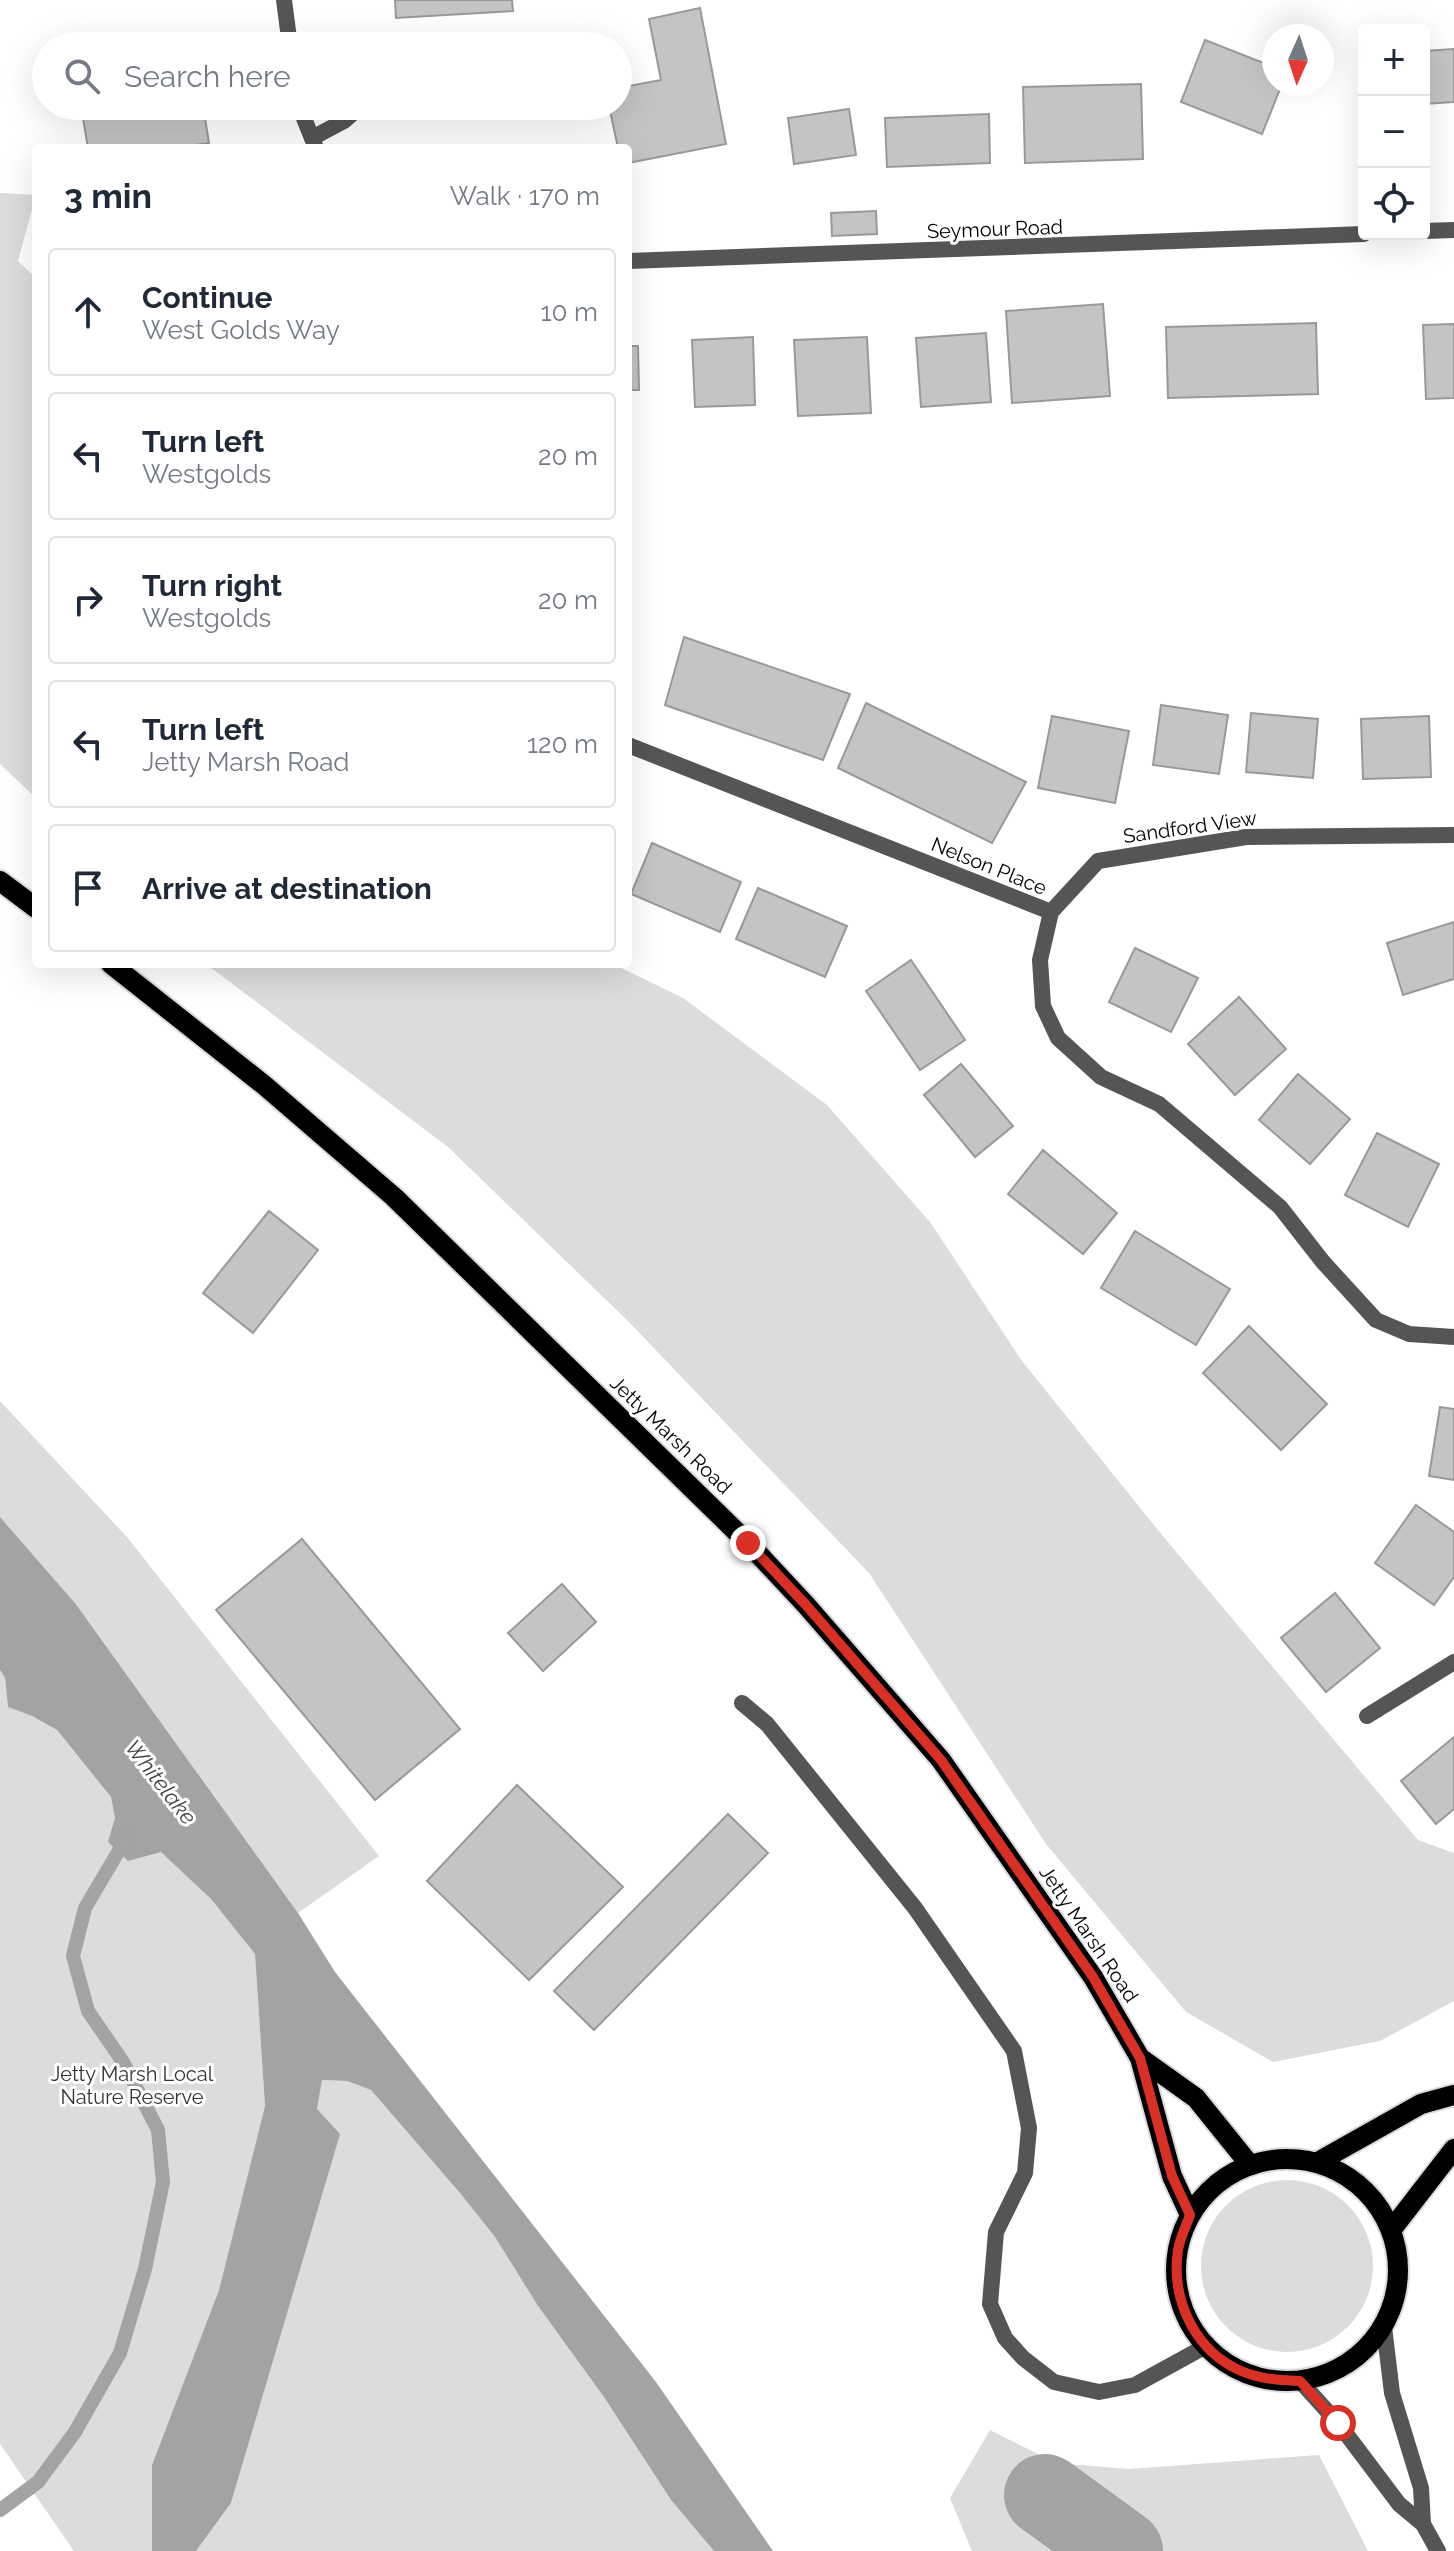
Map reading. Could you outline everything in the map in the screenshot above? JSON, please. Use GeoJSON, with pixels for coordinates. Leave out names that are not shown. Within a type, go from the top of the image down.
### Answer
{"type":"FeatureCollection","features":[{"type":"Feature","properties":{"kind":"main road"},"geometry":{"type":"LineString","coordinates":[[0,881],[32,905]]}},
{"type":"Feature","properties":{"kind":"main road","name":"Jetty Marsh Road"},"geometry":{"type":"LineString","coordinates":[[116,968],[264,1085],[394,1197],[748,1543],[941,1760],[1093,1977],[1140,2058],[1172,2176],[1190,2215]]}},
{"type":"Feature","properties":{"kind":"main road","name":"Jetty Marsh Road"},"geometry":{"type":"LineString","coordinates":[[1140,2058],[1196,2098],[1250,2165]]}},
{"type":"Feature","properties":{"kind":"main road"},"geometry":{"type":"LineString","coordinates":[[1318,2162],[1421,2104],[1454,2095]]}},
{"type":"Feature","properties":{"kind":"main road"},"geometry":{"type":"LineString","coordinates":[[1392,2229],[1454,2149]]}},
{"type":"Feature","properties":{"kind":"main road"},"geometry":{"type":"LineString","coordinates":[[1283,2158],[1318,2162],[1363,2187],[1392,2229],[1400,2279],[1384,2327],[1349,2363],[1300,2381],[1266,2379],[1233,2367],[1206,2346],[1186,2317],[1177,2283],[1178,2248],[1190,2215],[1206,2193],[1226,2176],[1250,2165],[1283,2158]]}},
{"type":"Feature","properties":{"kind":"street"},"geometry":{"type":"LineString","coordinates":[[284,0],[288,32]]}},
{"type":"Feature","properties":{"kind":"street"},"geometry":{"type":"LineString","coordinates":[[305,120],[314,143],[345,120]]}},
{"type":"Feature","properties":{"kind":"street"},"geometry":{"type":"LineString","coordinates":[[1430,231],[1454,230]]}},
{"type":"Feature","properties":{"kind":"street","name":"Seymour Road"},"geometry":{"type":"LineString","coordinates":[[632,261],[1358,234]]}},
{"type":"Feature","properties":{"kind":"street","name":"Nelson Place"},"geometry":{"type":"LineString","coordinates":[[632,747],[1051,912],[1040,960],[1043,1006],[1058,1038],[1101,1077],[1159,1104],[1280,1207],[1323,1262],[1376,1320],[1409,1334],[1454,1337]]}},
{"type":"Feature","properties":{"kind":"street","name":"Sandford View"},"geometry":{"type":"LineString","coordinates":[[1051,912],[1098,861],[1246,837],[1454,835]]}},
{"type":"Feature","properties":{"kind":"street"},"geometry":{"type":"LineString","coordinates":[[1367,1716],[1454,1662]]}},
{"type":"Feature","properties":{"kind":"street"},"geometry":{"type":"LineString","coordinates":[[742,1703],[767,1724],[915,1908],[1014,2051],[1029,2128],[1025,2173],[996,2232],[990,2304],[1005,2338],[1023,2358],[1054,2382],[1099,2392],[1135,2385],[1206,2346]]}},
{"type":"Feature","properties":{"kind":"street"},"geometry":{"type":"LineString","coordinates":[[1384,2327],[1392,2393],[1421,2488],[1423,2524]]}},
{"type":"Feature","properties":{"kind":"street"},"geometry":{"type":"LineString","coordinates":[[1300,2381],[1338,2423],[1399,2504],[1423,2524],[1438,2551]]}},
{"type":"Feature","properties":{"kind":"green space"},"geometry":{"type":"Polygon","coordinates":[[[0,193],[32,195],[32,210],[18,261],[32,274],[32,794],[0,764],[0,193]]]}},
{"type":"Feature","properties":{"kind":"green space"},"geometry":{"type":"Polygon","coordinates":[[[211,968],[621,968],[683,998],[827,1105],[930,1222],[1022,1361],[1162,1535],[1418,1840],[1454,1853],[1454,2001],[1380,2041],[1273,2062],[1186,2012],[1046,1844],[869,1573],[630,1323],[448,1147],[211,968]]]}},
{"type":"Feature","properties":{"kind":"green space"},"geometry":{"type":"Polygon","coordinates":[[[0,1401],[127,1537],[379,1856],[298,1913],[75,1603],[0,1517],[0,1401]]]}},
{"type":"Feature","properties":{"kind":"green space","name":"Jetty Marsh Local Nature Reserve"},"geometry":{"type":"Polygon","coordinates":[[[0,1670],[5,1678],[8,1707],[57,1730],[111,1797],[128,1861],[161,1851],[211,1899],[255,1954],[265,2106],[219,2290],[152,2465],[152,2551],[74,2551],[0,2444],[0,1670]]]}},
{"type":"Feature","properties":{"kind":"green space"},"geometry":{"type":"Polygon","coordinates":[[[322,2080],[347,2081],[371,2090],[460,2193],[495,2237],[538,2306],[604,2397],[671,2500],[714,2551],[196,2551],[231,2503],[339,2135],[316,2109],[322,2080]]]}},
{"type":"Feature","properties":{"kind":"green space"},"geometry":{"type":"Polygon","coordinates":[[[1287,2180],[1320,2187],[1348,2205],[1366,2233],[1373,2266],[1366,2299],[1348,2327],[1320,2345],[1287,2352],[1254,2345],[1226,2327],[1208,2299],[1201,2266],[1208,2233],[1226,2205],[1254,2187],[1287,2180]]]}},
{"type":"Feature","properties":{"kind":"green space"},"geometry":{"type":"Polygon","coordinates":[[[990,2430],[1056,2463],[1129,2469],[1319,2455],[1368,2551],[972,2551],[950,2498],[990,2430]]]}},
{"type":"Feature","properties":{"kind":"water","name":"Whitelake"},"geometry":{"type":"Polygon","coordinates":[[[0,1517],[75,1603],[298,1913],[335,1972],[656,2382],[773,2551],[714,2551],[671,2500],[604,2397],[538,2306],[495,2237],[460,2193],[371,2090],[347,2081],[322,2080],[317,2109],[340,2134],[231,2503],[196,2551],[152,2551],[152,2465],[219,2290],[265,2106],[255,1954],[211,1899],[161,1852],[128,1861],[108,1842],[115,1818],[111,1797],[57,1730],[8,1707],[5,1678],[0,1670],[0,1517]]]}},
{"type":"Feature","properties":{"kind":"building"},"geometry":{"type":"Polygon","coordinates":[[[395,0],[512,0],[513,11],[396,18],[395,0]]]}},
{"type":"Feature","properties":{"kind":"building"},"geometry":{"type":"Polygon","coordinates":[[[700,8],[726,144],[632,162],[632,144],[617,144],[612,120],[632,120],[632,85],[661,80],[649,19],[700,8]]]}},
{"type":"Feature","properties":{"kind":"building"},"geometry":{"type":"Polygon","coordinates":[[[1205,40],[1262,62],[1262,96],[1277,96],[1262,134],[1181,102],[1205,40]]]}},
{"type":"Feature","properties":{"kind":"building"},"geometry":{"type":"Polygon","coordinates":[[[1454,49],[1454,102],[1430,104],[1430,51],[1454,49]]]}},
{"type":"Feature","properties":{"kind":"building"},"geometry":{"type":"Polygon","coordinates":[[[1141,84],[1143,159],[1025,163],[1023,87],[1141,84]]]}},
{"type":"Feature","properties":{"kind":"building"},"geometry":{"type":"Polygon","coordinates":[[[849,109],[856,155],[794,164],[788,118],[849,109]]]}},
{"type":"Feature","properties":{"kind":"building"},"geometry":{"type":"Polygon","coordinates":[[[989,114],[990,163],[887,167],[885,118],[989,114]]]}},
{"type":"Feature","properties":{"kind":"building"},"geometry":{"type":"Polygon","coordinates":[[[83,120],[205,120],[209,143],[202,144],[87,144],[83,120]]]}},
{"type":"Feature","properties":{"kind":"building"},"geometry":{"type":"Polygon","coordinates":[[[876,211],[877,234],[832,236],[831,213],[876,211]]]}},
{"type":"Feature","properties":{"kind":"building"},"geometry":{"type":"Polygon","coordinates":[[[1103,304],[1110,396],[1012,403],[1006,311],[1103,304]]]}},
{"type":"Feature","properties":{"kind":"building"},"geometry":{"type":"Polygon","coordinates":[[[1316,323],[1318,394],[1168,398],[1166,327],[1316,323]]]}},
{"type":"Feature","properties":{"kind":"building"},"geometry":{"type":"Polygon","coordinates":[[[1454,324],[1454,398],[1426,399],[1423,325],[1454,324]]]}},
{"type":"Feature","properties":{"kind":"building"},"geometry":{"type":"Polygon","coordinates":[[[986,333],[991,402],[921,407],[916,338],[986,333]]]}},
{"type":"Feature","properties":{"kind":"building"},"geometry":{"type":"Polygon","coordinates":[[[753,337],[755,405],[695,407],[692,340],[753,337]]]}},
{"type":"Feature","properties":{"kind":"building"},"geometry":{"type":"Polygon","coordinates":[[[867,337],[871,413],[798,416],[794,340],[867,337]]]}},
{"type":"Feature","properties":{"kind":"building"},"geometry":{"type":"Polygon","coordinates":[[[632,346],[638,346],[639,390],[632,390],[632,346]]]}},
{"type":"Feature","properties":{"kind":"building"},"geometry":{"type":"Polygon","coordinates":[[[684,637],[850,694],[823,760],[665,705],[684,637]]]}},
{"type":"Feature","properties":{"kind":"building"},"geometry":{"type":"Polygon","coordinates":[[[866,703],[1026,782],[992,843],[838,768],[866,703]]]}},
{"type":"Feature","properties":{"kind":"building"},"geometry":{"type":"Polygon","coordinates":[[[1161,705],[1228,715],[1219,774],[1153,765],[1161,705]]]}},
{"type":"Feature","properties":{"kind":"building"},"geometry":{"type":"Polygon","coordinates":[[[1251,713],[1318,719],[1313,778],[1246,772],[1251,713]]]}},
{"type":"Feature","properties":{"kind":"building"},"geometry":{"type":"Polygon","coordinates":[[[1052,716],[1129,731],[1115,803],[1038,788],[1052,716]]]}},
{"type":"Feature","properties":{"kind":"building"},"geometry":{"type":"Polygon","coordinates":[[[1429,716],[1431,777],[1363,779],[1361,719],[1429,716]]]}},
{"type":"Feature","properties":{"kind":"building"},"geometry":{"type":"Polygon","coordinates":[[[652,843],[741,882],[720,932],[632,894],[652,843]]]}},
{"type":"Feature","properties":{"kind":"building"},"geometry":{"type":"Polygon","coordinates":[[[758,888],[847,926],[825,977],[736,939],[758,888]]]}},
{"type":"Feature","properties":{"kind":"building"},"geometry":{"type":"Polygon","coordinates":[[[1454,922],[1454,979],[1403,995],[1387,943],[1454,922]]]}},
{"type":"Feature","properties":{"kind":"building"},"geometry":{"type":"Polygon","coordinates":[[[1135,948],[1198,978],[1171,1032],[1109,1002],[1135,948]]]}},
{"type":"Feature","properties":{"kind":"building"},"geometry":{"type":"Polygon","coordinates":[[[911,960],[965,1040],[920,1070],[866,991],[911,960]]]}},
{"type":"Feature","properties":{"kind":"building"},"geometry":{"type":"Polygon","coordinates":[[[1239,997],[1286,1049],[1235,1095],[1188,1044],[1239,997]]]}},
{"type":"Feature","properties":{"kind":"building"},"geometry":{"type":"Polygon","coordinates":[[[961,1064],[1013,1126],[975,1157],[924,1095],[961,1064]]]}},
{"type":"Feature","properties":{"kind":"building"},"geometry":{"type":"Polygon","coordinates":[[[1298,1074],[1350,1119],[1310,1164],[1259,1120],[1298,1074]]]}},
{"type":"Feature","properties":{"kind":"building"},"geometry":{"type":"Polygon","coordinates":[[[1377,1133],[1439,1164],[1408,1227],[1345,1195],[1377,1133]]]}},
{"type":"Feature","properties":{"kind":"building"},"geometry":{"type":"Polygon","coordinates":[[[1043,1150],[1117,1213],[1083,1254],[1008,1194],[1043,1150]]]}},
{"type":"Feature","properties":{"kind":"building"},"geometry":{"type":"Polygon","coordinates":[[[269,1211],[318,1250],[253,1333],[203,1293],[269,1211]]]}},
{"type":"Feature","properties":{"kind":"building"},"geometry":{"type":"Polygon","coordinates":[[[1135,1231],[1230,1289],[1196,1345],[1101,1288],[1135,1231]]]}},
{"type":"Feature","properties":{"kind":"building"},"geometry":{"type":"Polygon","coordinates":[[[1249,1326],[1327,1404],[1281,1450],[1203,1373],[1249,1326]]]}},
{"type":"Feature","properties":{"kind":"building"},"geometry":{"type":"Polygon","coordinates":[[[1440,1407],[1454,1409],[1454,1480],[1429,1476],[1440,1407]]]}},
{"type":"Feature","properties":{"kind":"building"},"geometry":{"type":"Polygon","coordinates":[[[1416,1505],[1454,1532],[1454,1577],[1434,1605],[1375,1563],[1416,1505]]]}},
{"type":"Feature","properties":{"kind":"building"},"geometry":{"type":"Polygon","coordinates":[[[302,1539],[460,1729],[375,1800],[216,1610],[302,1539]]]}},
{"type":"Feature","properties":{"kind":"building"},"geometry":{"type":"Polygon","coordinates":[[[562,1584],[596,1622],[543,1671],[508,1633],[562,1584]]]}},
{"type":"Feature","properties":{"kind":"building"},"geometry":{"type":"Polygon","coordinates":[[[1335,1593],[1380,1648],[1326,1692],[1281,1638],[1335,1593]]]}},
{"type":"Feature","properties":{"kind":"building"},"geometry":{"type":"Polygon","coordinates":[[[1454,1737],[1454,1809],[1436,1824],[1401,1781],[1454,1737]]]}},
{"type":"Feature","properties":{"kind":"building"},"geometry":{"type":"Polygon","coordinates":[[[517,1785],[623,1887],[529,1980],[427,1881],[517,1785]]]}},
{"type":"Feature","properties":{"kind":"building"},"geometry":{"type":"Polygon","coordinates":[[[728,1814],[768,1853],[594,2030],[554,1991],[728,1814]]]}},
{"type":"Feature","properties":{"kind":"waterway"},"geometry":{"type":"LineString","coordinates":[[0,2510],[38,2482],[75,2432],[120,2353],[145,2269],[163,2182],[158,2130],[123,2062],[88,2011],[73,1956],[85,1908],[127,1837]]}},
{"type":"Feature","properties":{"kind":"waterway"},"geometry":{"type":"LineString","coordinates":[[1045,2495],[1122,2551]]}},
{"type":"Feature","properties":{"kind":"route"},"geometry":{"type":"LineString","coordinates":[[748,1543],[941,1760],[1093,1977],[1140,2058],[1172,2176],[1190,2215],[1178,2248],[1177,2283],[1186,2317],[1206,2346],[1233,2367],[1266,2379],[1300,2381],[1338,2423]]}}]}
